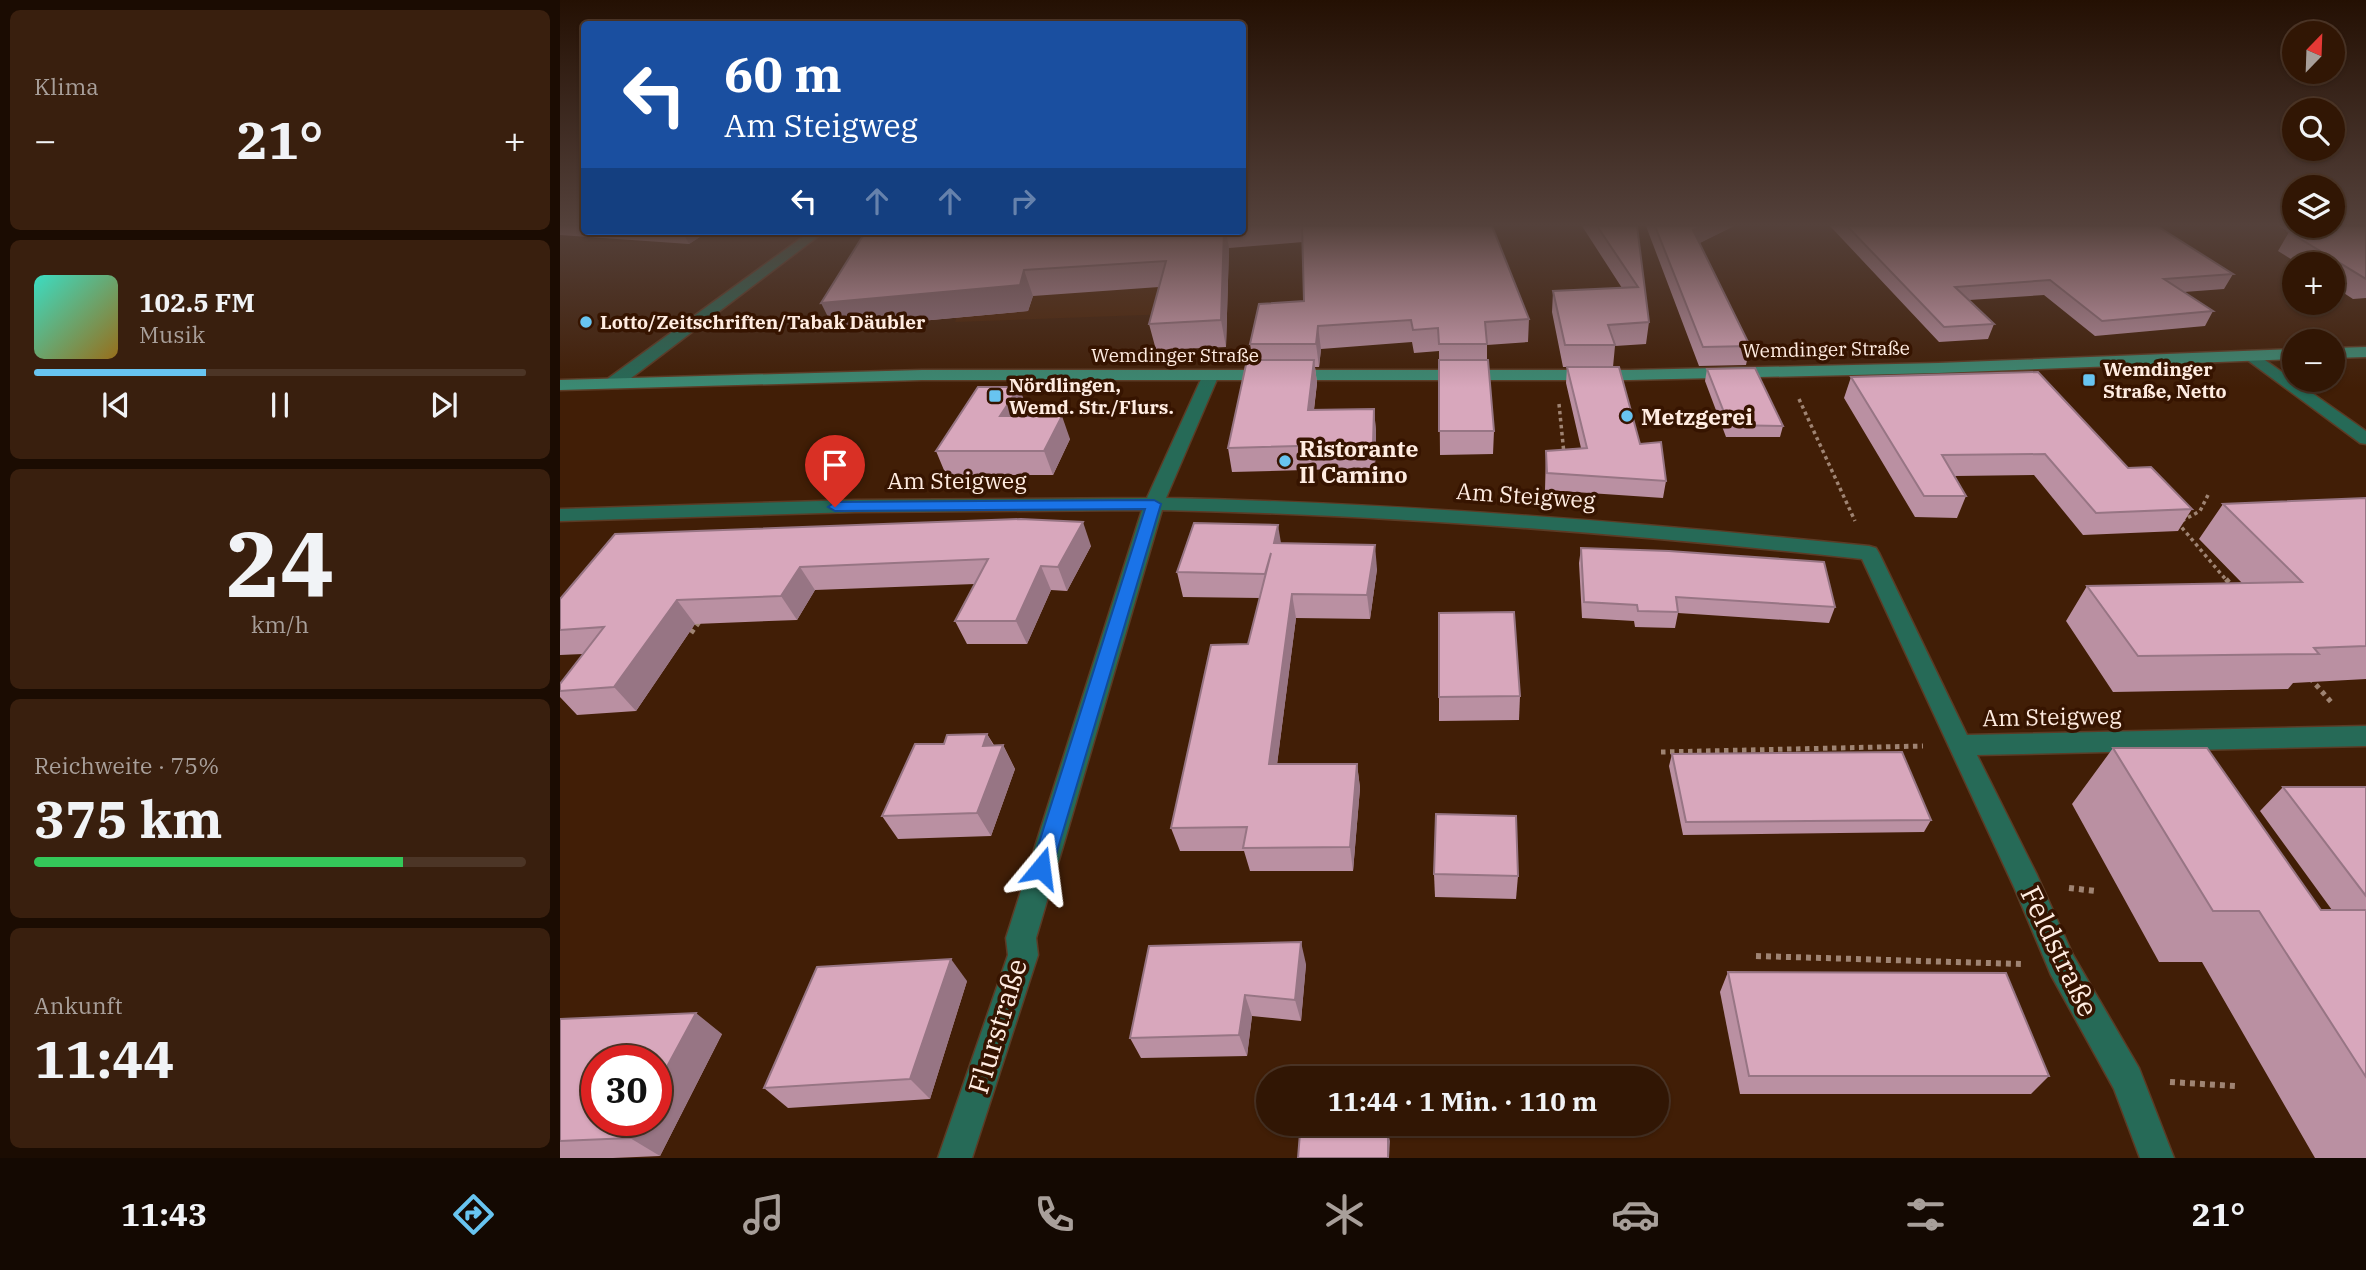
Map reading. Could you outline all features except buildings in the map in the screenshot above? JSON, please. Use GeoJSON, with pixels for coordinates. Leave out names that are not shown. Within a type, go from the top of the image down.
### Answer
{"type":"FeatureCollection","features":[{"type":"Feature","properties":{"kind":"main road"},"geometry":{"type":"LineString","coordinates":[[2345,353],[2366,352]]}},
{"type":"Feature","properties":{"kind":"main road","name":"Wemdinger Straße"},"geometry":{"type":"LineString","coordinates":[[560,385],[922,375],[1210,377],[1783,371],[1938,368],[2282,355]]}},
{"type":"Feature","properties":{"kind":"street"},"geometry":{"type":"LineString","coordinates":[[611,384],[752,280]]}},
{"type":"Feature","properties":{"kind":"street"},"geometry":{"type":"LineString","coordinates":[[2252,356],[2366,439]]}},
{"type":"Feature","properties":{"kind":"street","name":"Flurstraße"},"geometry":{"type":"LineString","coordinates":[[955,1158],[1023,955],[1021,938],[1154,504],[1210,377]]}},
{"type":"Feature","properties":{"kind":"street","name":"Am Steigweg"},"geometry":{"type":"LineString","coordinates":[[560,515],[782,507],[1154,504],[1569,523],[1869,553],[1959,745],[2363,736]]}},
{"type":"Feature","properties":{"kind":"street","name":"Feldstraße"},"geometry":{"type":"LineString","coordinates":[[1959,745],[2027,884],[2062,965],[2127,1080],[2157,1158]]}},
{"type":"Feature","properties":{"kind":"path"},"geometry":{"type":"LineString","coordinates":[[1783,371],[1796,390],[1869,553]]}},
{"type":"Feature","properties":{"kind":"path"},"geometry":{"type":"LineString","coordinates":[[1556,375],[1564,459]]}},
{"type":"Feature","properties":{"kind":"path"},"geometry":{"type":"LineString","coordinates":[[2208,495],[2200,511],[2178,523],[2233,587]]}},
{"type":"Feature","properties":{"kind":"path"},"geometry":{"type":"LineString","coordinates":[[691,633],[706,612]]}},
{"type":"Feature","properties":{"kind":"path"},"geometry":{"type":"LineString","coordinates":[[2305,672],[2363,736]]}},
{"type":"Feature","properties":{"kind":"path"},"geometry":{"type":"LineString","coordinates":[[1661,752],[1959,745]]}},
{"type":"Feature","properties":{"kind":"path"},"geometry":{"type":"LineString","coordinates":[[1756,957],[2062,965]]}},
{"type":"Feature","properties":{"kind":"path"},"geometry":{"type":"LineString","coordinates":[[2127,1080],[2235,1086]]}},
{"type":"Feature","properties":{"kind":"shaded area"},"geometry":{"type":"Polygon","coordinates":[[[969,280],[1163,280],[1171,314],[955,322],[969,280]]]}},
{"type":"Feature","properties":{"kind":"place","name":"Lotto/Zeitschriften/Tabak Däubler"},"geometry":{"type":"Point","coordinates":[586,322]}},
{"type":"Feature","properties":{"kind":"place","name":"Wemdinger Straße, Netto"},"geometry":{"type":"Point","coordinates":[2089,380]}},
{"type":"Feature","properties":{"kind":"place","name":"Nördlingen, Wemd. Str./Flurs."},"geometry":{"type":"Point","coordinates":[995,396]}},
{"type":"Feature","properties":{"kind":"place","name":"Metzgerei"},"geometry":{"type":"Point","coordinates":[1627,416]}},
{"type":"Feature","properties":{"kind":"place","name":"Ristorante Il Camino"},"geometry":{"type":"Point","coordinates":[1285,461]}},
{"type":"Feature","properties":{"kind":"route"},"geometry":{"type":"LineString","coordinates":[[835,507],[1154,504],[1041,868]]}}]}
